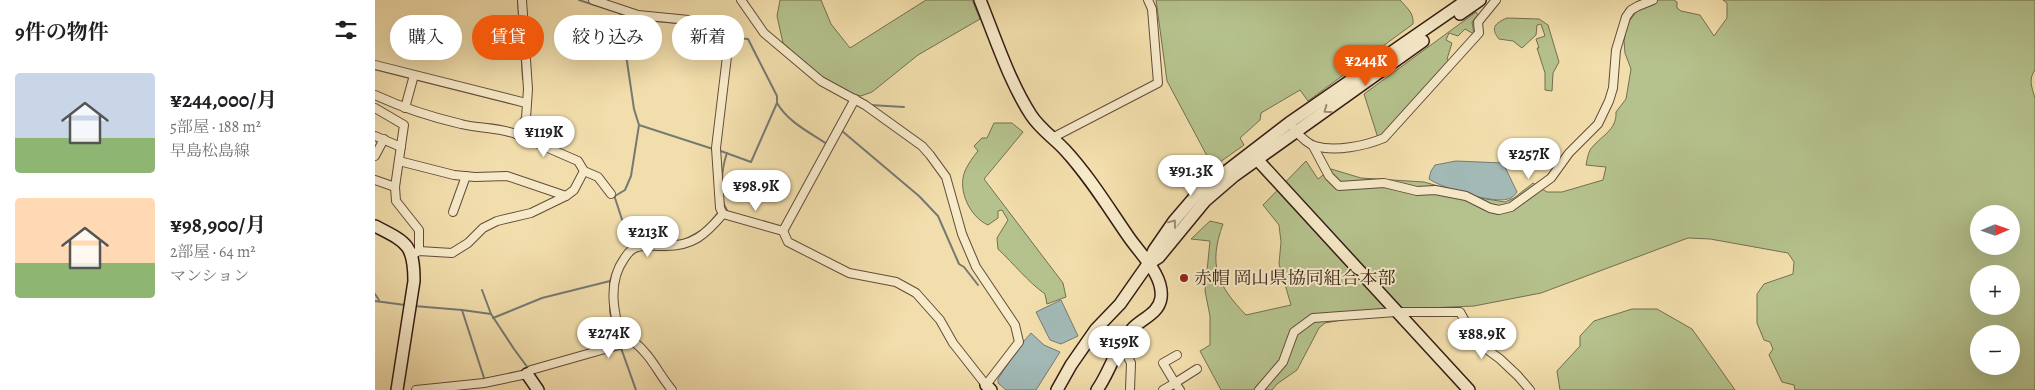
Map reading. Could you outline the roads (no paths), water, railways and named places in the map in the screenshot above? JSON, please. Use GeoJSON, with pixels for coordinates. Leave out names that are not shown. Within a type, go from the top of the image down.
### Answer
{"type":"FeatureCollection","features":[{"type":"Feature","properties":{"kind":"street"},"geometry":{"type":"LineString","coordinates":[[518,135],[525,118],[528,89],[522,0]]}},
{"type":"Feature","properties":{"kind":"street"},"geometry":{"type":"LineString","coordinates":[[593,0],[638,15],[689,20],[709,25],[728,48],[716,149],[719,208],[723,214],[783,231],[789,242],[849,273],[896,282],[916,293],[940,320],[953,343],[989,388],[1019,342],[1015,325],[976,267],[962,234],[946,177],[922,146],[855,99],[821,81],[764,33],[741,0]]}},
{"type":"Feature","properties":{"kind":"street"},"geometry":{"type":"LineString","coordinates":[[980,0],[1024,104],[1032,117],[1065,150],[1097,190],[1157,276],[1161,289],[1161,299],[1158,308],[1134,328],[1121,343],[1097,390]]}},
{"type":"Feature","properties":{"kind":"street"},"geometry":{"type":"LineString","coordinates":[[1052,138],[1158,83],[1152,10],[1148,0]]}},
{"type":"Feature","properties":{"kind":"street"},"geometry":{"type":"LineString","coordinates":[[1057,390],[1071,365],[1096,329],[1120,304],[1148,264],[1154,250],[1174,221],[1198,192],[1254,156],[1467,0]]}},
{"type":"Feature","properties":{"kind":"street"},"geometry":{"type":"LineString","coordinates":[[1293,128],[1480,0]]}},
{"type":"Feature","properties":{"kind":"street"},"geometry":{"type":"LineString","coordinates":[[1313,146],[1343,147],[1364,144],[1384,138],[1479,33],[1477,22],[1496,0]]}},
{"type":"Feature","properties":{"kind":"street"},"geometry":{"type":"LineString","coordinates":[[1293,128],[1313,146],[1329,176],[1339,186],[1384,183],[1417,191],[1435,190],[1466,196],[1490,208],[1499,210],[1511,207],[1551,178],[1569,153],[1598,124],[1613,88],[1615,50],[1626,17],[1638,6],[1653,0]]}},
{"type":"Feature","properties":{"kind":"street"},"geometry":{"type":"LineString","coordinates":[[375,65],[527,102]]}},
{"type":"Feature","properties":{"kind":"street"},"geometry":{"type":"LineString","coordinates":[[405,108],[413,75]]}},
{"type":"Feature","properties":{"kind":"street"},"geometry":{"type":"LineString","coordinates":[[375,95],[405,108],[463,124],[506,130],[518,135],[578,161],[584,171],[598,177],[611,194]]}},
{"type":"Feature","properties":{"kind":"street"},"geometry":{"type":"LineString","coordinates":[[783,231],[855,99]]}},
{"type":"Feature","properties":{"kind":"street"},"geometry":{"type":"LineString","coordinates":[[375,108],[404,125],[395,188],[396,201],[419,230],[415,253],[414,281],[397,390]]}},
{"type":"Feature","properties":{"kind":"street"},"geometry":{"type":"LineString","coordinates":[[375,136],[401,147]]}},
{"type":"Feature","properties":{"kind":"street"},"geometry":{"type":"LineString","coordinates":[[375,156],[383,139]]}},
{"type":"Feature","properties":{"kind":"street"},"geometry":{"type":"LineString","coordinates":[[1254,156],[1467,389]]}},
{"type":"Feature","properties":{"kind":"street"},"geometry":{"type":"LineString","coordinates":[[399,161],[466,176],[507,176],[566,196]]}},
{"type":"Feature","properties":{"kind":"street"},"geometry":{"type":"LineString","coordinates":[[375,226],[397,237],[415,253],[452,253],[468,243],[483,228],[497,221],[531,213],[566,196],[581,180],[584,171]]}},
{"type":"Feature","properties":{"kind":"street"},"geometry":{"type":"LineString","coordinates":[[453,212],[466,176]]}},
{"type":"Feature","properties":{"kind":"street"},"geometry":{"type":"LineString","coordinates":[[375,180],[395,188]]}},
{"type":"Feature","properties":{"kind":"street"},"geometry":{"type":"LineString","coordinates":[[622,344],[616,319],[613,285],[616,272],[629,252],[637,247],[687,244],[698,239],[723,214]]}},
{"type":"Feature","properties":{"kind":"street"},"geometry":{"type":"LineString","coordinates":[[1259,390],[1283,362],[1294,332],[1313,318],[1396,312],[1461,312],[1472,334],[1481,345],[1500,359],[1530,390]]}},
{"type":"Feature","properties":{"kind":"street"},"geometry":{"type":"LineString","coordinates":[[416,390],[484,382],[529,372],[633,341],[645,351],[661,377],[672,390]]}},
{"type":"Feature","properties":{"kind":"street"},"geometry":{"type":"LineString","coordinates":[[1121,343],[1131,363],[1130,390]]}},
{"type":"Feature","properties":{"kind":"street"},"geometry":{"type":"LineString","coordinates":[[1177,355],[1163,363],[1178,386]]}},
{"type":"Feature","properties":{"kind":"street"},"geometry":{"type":"LineString","coordinates":[[1163,390],[1178,386],[1197,369]]}},
{"type":"Feature","properties":{"kind":"street"},"geometry":{"type":"LineString","coordinates":[[529,372],[538,390]]}},
{"type":"Feature","properties":{"kind":"water"},"geometry":{"type":"Polygon","coordinates":[[[1456,161],[1503,163],[1517,192],[1508,199],[1491,199],[1456,191],[1429,179],[1435,165],[1456,161]]]}},
{"type":"Feature","properties":{"kind":"water"},"geometry":{"type":"Polygon","coordinates":[[[1061,300],[1078,336],[1061,344],[1050,340],[1036,312],[1061,300]]]}},
{"type":"Feature","properties":{"kind":"water"},"geometry":{"type":"Polygon","coordinates":[[[1031,333],[1044,345],[1060,352],[1036,390],[1006,390],[998,383],[998,379],[1018,348],[1031,333]]]}},
{"type":"Feature","properties":{"kind":"waterway"},"geometry":{"type":"LineString","coordinates":[[518,0],[523,79]]}},
{"type":"Feature","properties":{"kind":"waterway"},"geometry":{"type":"LineString","coordinates":[[579,0],[641,20],[672,22]]}},
{"type":"Feature","properties":{"kind":"waterway"},"geometry":{"type":"LineString","coordinates":[[620,14],[634,109],[639,125],[631,176],[625,190],[615,196],[615,198],[629,241],[633,245]]}},
{"type":"Feature","properties":{"kind":"waterway"},"geometry":{"type":"LineString","coordinates":[[718,150],[751,162],[777,103],[777,96],[748,39],[744,39]]}},
{"type":"Feature","properties":{"kind":"waterway"},"geometry":{"type":"LineString","coordinates":[[777,103],[787,116],[799,126],[827,144],[828,142]]}},
{"type":"Feature","properties":{"kind":"waterway"},"geometry":{"type":"LineString","coordinates":[[870,105],[904,107]]}},
{"type":"Feature","properties":{"kind":"waterway"},"geometry":{"type":"LineString","coordinates":[[639,125],[713,149]]}},
{"type":"Feature","properties":{"kind":"waterway"},"geometry":{"type":"LineString","coordinates":[[842,131],[919,196],[938,216],[959,264],[964,267],[978,285]]}},
{"type":"Feature","properties":{"kind":"waterway"},"geometry":{"type":"LineString","coordinates":[[726,211],[722,182],[727,153]]}},
{"type":"Feature","properties":{"kind":"waterway"},"geometry":{"type":"LineString","coordinates":[[709,224],[717,214]]}},
{"type":"Feature","properties":{"kind":"waterway"},"geometry":{"type":"LineString","coordinates":[[686,239],[704,229]]}},
{"type":"Feature","properties":{"kind":"waterway"},"geometry":{"type":"LineString","coordinates":[[657,242],[680,241]]}},
{"type":"Feature","properties":{"kind":"waterway"},"geometry":{"type":"LineString","coordinates":[[610,291],[612,276]]}},
{"type":"Feature","properties":{"kind":"waterway"},"geometry":{"type":"LineString","coordinates":[[493,318],[542,298],[610,281]]}},
{"type":"Feature","properties":{"kind":"waterway"},"geometry":{"type":"LineString","coordinates":[[482,290],[491,314]]}},
{"type":"Feature","properties":{"kind":"waterway"},"geometry":{"type":"LineString","coordinates":[[375,294],[379,300]]}},
{"type":"Feature","properties":{"kind":"waterway"},"geometry":{"type":"LineString","coordinates":[[375,301],[405,305]]}},
{"type":"Feature","properties":{"kind":"waterway"},"geometry":{"type":"LineString","coordinates":[[610,301],[613,323]]}},
{"type":"Feature","properties":{"kind":"waterway"},"geometry":{"type":"LineString","coordinates":[[414,306],[462,310],[485,381]]}},
{"type":"Feature","properties":{"kind":"waterway"},"geometry":{"type":"LineString","coordinates":[[462,310],[491,314],[528,368]]}},
{"type":"Feature","properties":{"kind":"waterway"},"geometry":{"type":"LineString","coordinates":[[621,348],[636,390]]}},
{"type":"Feature","properties":{"kind":"place","name":"赤帽 岡山県協同組合本部"},"geometry":{"type":"Point","coordinates":[1184,278]}}]}
